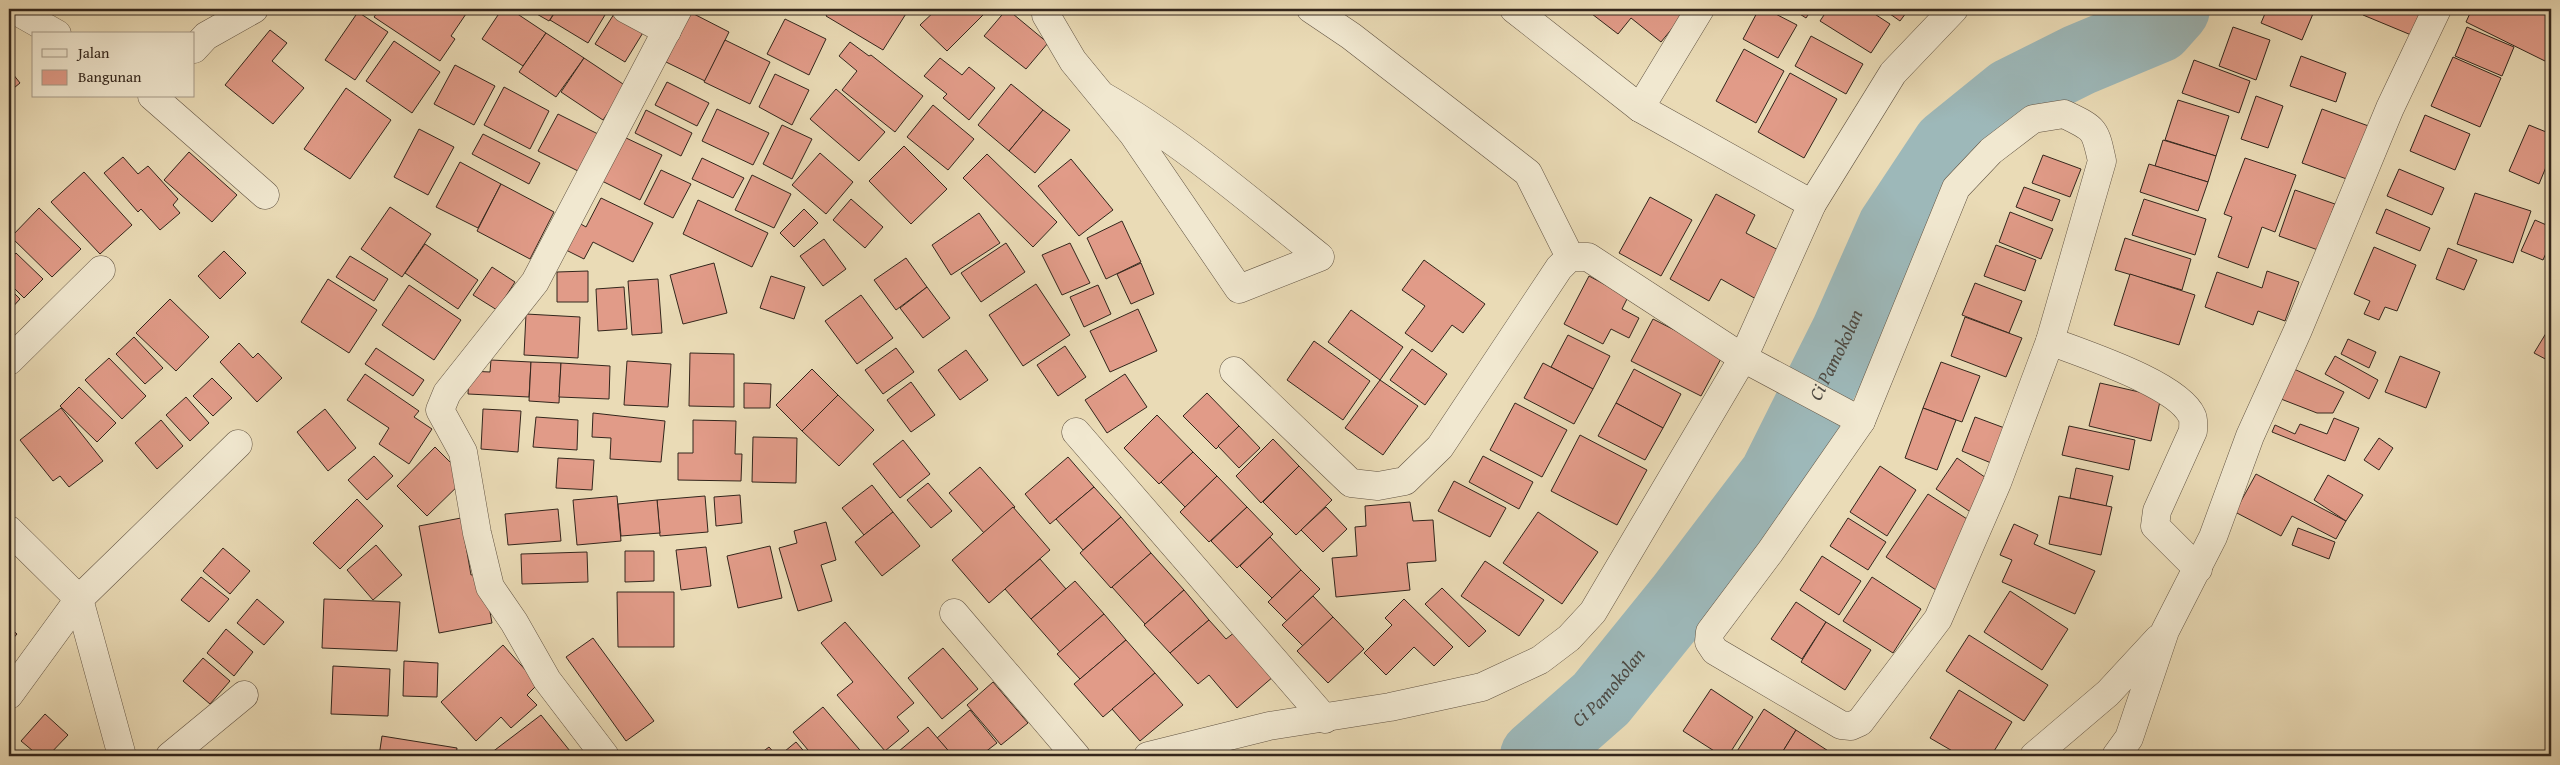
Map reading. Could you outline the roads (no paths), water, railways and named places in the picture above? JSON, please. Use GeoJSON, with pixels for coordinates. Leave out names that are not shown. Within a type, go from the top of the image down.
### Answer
{"type":"FeatureCollection","features":[{"type":"Feature","properties":{"kind":"street"},"geometry":{"type":"LineString","coordinates":[[13,9],[53,32]]}},
{"type":"Feature","properties":{"kind":"street"},"geometry":{"type":"LineString","coordinates":[[195,48],[206,36],[254,9]]}},
{"type":"Feature","properties":{"kind":"street"},"geometry":{"type":"LineString","coordinates":[[605,756],[547,680],[514,622],[490,587],[477,533],[463,452],[440,410],[447,393],[535,282],[672,20],[626,9]]}},
{"type":"Feature","properties":{"kind":"street"},"geometry":{"type":"LineString","coordinates":[[1047,9],[1046,15],[1073,61],[1133,134],[1239,289],[1320,257],[1193,155],[1142,119],[1101,95]]}},
{"type":"Feature","properties":{"kind":"street"},"geometry":{"type":"LineString","coordinates":[[1311,9],[1351,36],[1528,173],[1570,257]]}},
{"type":"Feature","properties":{"kind":"street"},"geometry":{"type":"LineString","coordinates":[[1514,9],[1640,108],[1812,204]]}},
{"type":"Feature","properties":{"kind":"street"},"geometry":{"type":"LineString","coordinates":[[1640,108],[1700,9]]}},
{"type":"Feature","properties":{"kind":"street"},"geometry":{"type":"LineString","coordinates":[[1148,756],[1269,726],[1326,719],[1482,686],[1540,660],[1568,638],[1592,612],[1743,358],[1812,204],[1893,73],[1954,9]]}},
{"type":"Feature","properties":{"kind":"street"},"geometry":{"type":"LineString","coordinates":[[2116,756],[2129,738],[2165,631],[2213,537],[2250,436],[2298,330],[2390,108],[2437,9]]}},
{"type":"Feature","properties":{"kind":"street"},"geometry":{"type":"LineString","coordinates":[[154,98],[265,195]]}},
{"type":"Feature","properties":{"kind":"street"},"geometry":{"type":"LineString","coordinates":[[2064,114],[2092,127],[2098,140],[2102,161],[2050,341],[1997,483],[1938,619],[1860,722],[1851,726],[1841,725],[1714,651],[1709,642],[1710,632],[1770,552],[1850,414],[1956,188],[1992,151],[2033,120],[2064,114]]}},
{"type":"Feature","properties":{"kind":"street"},"geometry":{"type":"LineString","coordinates":[[1234,371],[1351,483],[1378,486],[1405,481],[1440,448],[1559,268],[1570,257],[1588,257],[1743,358],[1850,414]]}},
{"type":"Feature","properties":{"kind":"street"},"geometry":{"type":"LineString","coordinates":[[9,361],[101,270]]}},
{"type":"Feature","properties":{"kind":"street"},"geometry":{"type":"LineString","coordinates":[[2050,341],[2143,377],[2184,404],[2193,417],[2193,431],[2157,511],[2155,526],[2198,568]]}},
{"type":"Feature","properties":{"kind":"street"},"geometry":{"type":"LineString","coordinates":[[1076,432],[1326,719]]}},
{"type":"Feature","properties":{"kind":"street"},"geometry":{"type":"LineString","coordinates":[[9,696],[79,599],[238,444]]}},
{"type":"Feature","properties":{"kind":"street"},"geometry":{"type":"LineString","coordinates":[[9,530],[79,599],[122,756]]}},
{"type":"Feature","properties":{"kind":"street"},"geometry":{"type":"LineString","coordinates":[[954,613],[1076,756]]}},
{"type":"Feature","properties":{"kind":"street"},"geometry":{"type":"LineString","coordinates":[[2034,756],[2108,693],[2165,631]]}},
{"type":"Feature","properties":{"kind":"street"},"geometry":{"type":"LineString","coordinates":[[170,756],[244,695]]}},
{"type":"Feature","properties":{"kind":"waterway","name":"Ci Pamokolan"},"geometry":{"type":"LineString","coordinates":[[1536,756],[1601,699],[1681,600],[1775,476],[1847,332],[1893,228],[1948,145],[2011,94],[2079,60],[2158,27],[2174,9]]}}]}
